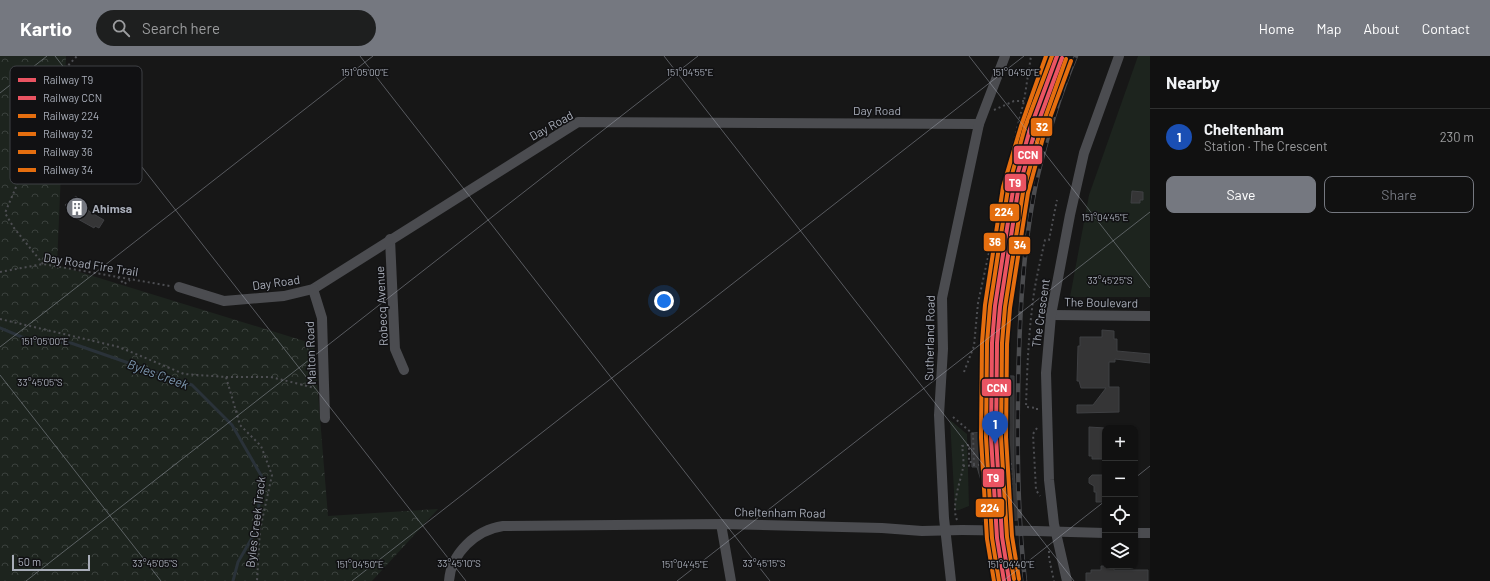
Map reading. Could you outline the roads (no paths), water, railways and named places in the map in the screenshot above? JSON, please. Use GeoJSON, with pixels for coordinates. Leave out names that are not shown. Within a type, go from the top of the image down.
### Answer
{"type":"FeatureCollection","features":[{"type":"Feature","properties":{"kind":"street","name":"Sutherland Road"},"geometry":{"type":"LineString","coordinates":[[951,581],[945,530],[939,415],[943,349],[942,298],[978,124],[1005,56]]}},
{"type":"Feature","properties":{"kind":"street","name":"The Crescent"},"geometry":{"type":"LineString","coordinates":[[1067,581],[1056,532],[1049,480],[1046,373],[1051,315],[1070,215],[1084,153],[1119,56]]}},
{"type":"Feature","properties":{"kind":"street","name":"Day Road"},"geometry":{"type":"LineString","coordinates":[[178,287],[224,301],[284,296],[313,289],[390,239],[578,122],[978,124]]}},
{"type":"Feature","properties":{"kind":"street","name":"Robecq Avenue"},"geometry":{"type":"LineString","coordinates":[[390,239],[395,349],[404,370]]}},
{"type":"Feature","properties":{"kind":"street","name":"Malton Road"},"geometry":{"type":"LineString","coordinates":[[313,289],[322,318],[325,418]]}},
{"type":"Feature","properties":{"kind":"street","name":"The Boulevard"},"geometry":{"type":"LineString","coordinates":[[1051,315],[1150,316]]}},
{"type":"Feature","properties":{"kind":"street","name":"Cheltenham Road"},"geometry":{"type":"LineString","coordinates":[[449,581],[453,564],[471,540],[482,532],[495,527],[503,526],[722,524],[882,528],[922,531],[945,530],[962,526],[1056,532],[1102,532]]}},
{"type":"Feature","properties":{"kind":"street"},"geometry":{"type":"LineString","coordinates":[[722,524],[731,581]]}},
{"type":"Feature","properties":{"kind":"street"},"geometry":{"type":"LineString","coordinates":[[1138,533],[1150,533]]}},
{"type":"Feature","properties":{"kind":"waterway","name":"Byles Creek"},"geometry":{"type":"LineString","coordinates":[[0,328],[29,340],[71,343],[192,385],[232,425],[262,477],[256,531],[238,562],[233,581]]}},
{"type":"Feature","properties":{"kind":"railway"},"geometry":{"type":"LineString","coordinates":[[1025,581],[1018,489],[1019,343],[1024,262],[1031,209],[1040,167],[1059,103],[1076,56]]}},
{"type":"Feature","properties":{"kind":"rail line","name":"36"},"geometry":{"type":"LineString","coordinates":[[994,581],[987,539],[981,438],[982,343],[985,305],[1003,187],[1021,126],[1046,56]]}},
{"type":"Feature","properties":{"kind":"rail line","name":"224"},"geometry":{"type":"LineString","coordinates":[[999,581],[992,538],[986,437],[987,343],[990,306],[1008,189],[1025,127],[1052,56]]}},
{"type":"Feature","properties":{"kind":"rail line","name":"T9"},"geometry":{"type":"LineString","coordinates":[[1004,581],[997,538],[991,437],[992,343],[995,306],[1013,190],[1030,129],[1057,56]]}},
{"type":"Feature","properties":{"kind":"rail line","name":"CCN"},"geometry":{"type":"LineString","coordinates":[[1009,580],[1002,537],[996,437],[997,343],[1000,307],[1018,191],[1035,131],[1062,58]]}},
{"type":"Feature","properties":{"kind":"rail line","name":"32"},"geometry":{"type":"LineString","coordinates":[[1014,579],[1007,537],[1001,437],[1002,343],[1005,307],[1023,192],[1040,132],[1066,59]]}},
{"type":"Feature","properties":{"kind":"rail line","name":"34"},"geometry":{"type":"LineString","coordinates":[[1019,579],[1012,536],[1006,437],[1007,344],[1010,308],[1028,193],[1044,134],[1071,61]]}},
{"type":"Feature","properties":{"kind":"place","name":"Ahimsa"},"geometry":{"type":"Point","coordinates":[77,208]}},
{"type":"Feature","properties":{"kind":"place","name":"Cheltenham"},"geometry":{"type":"Point","coordinates":[995,444]}}]}
